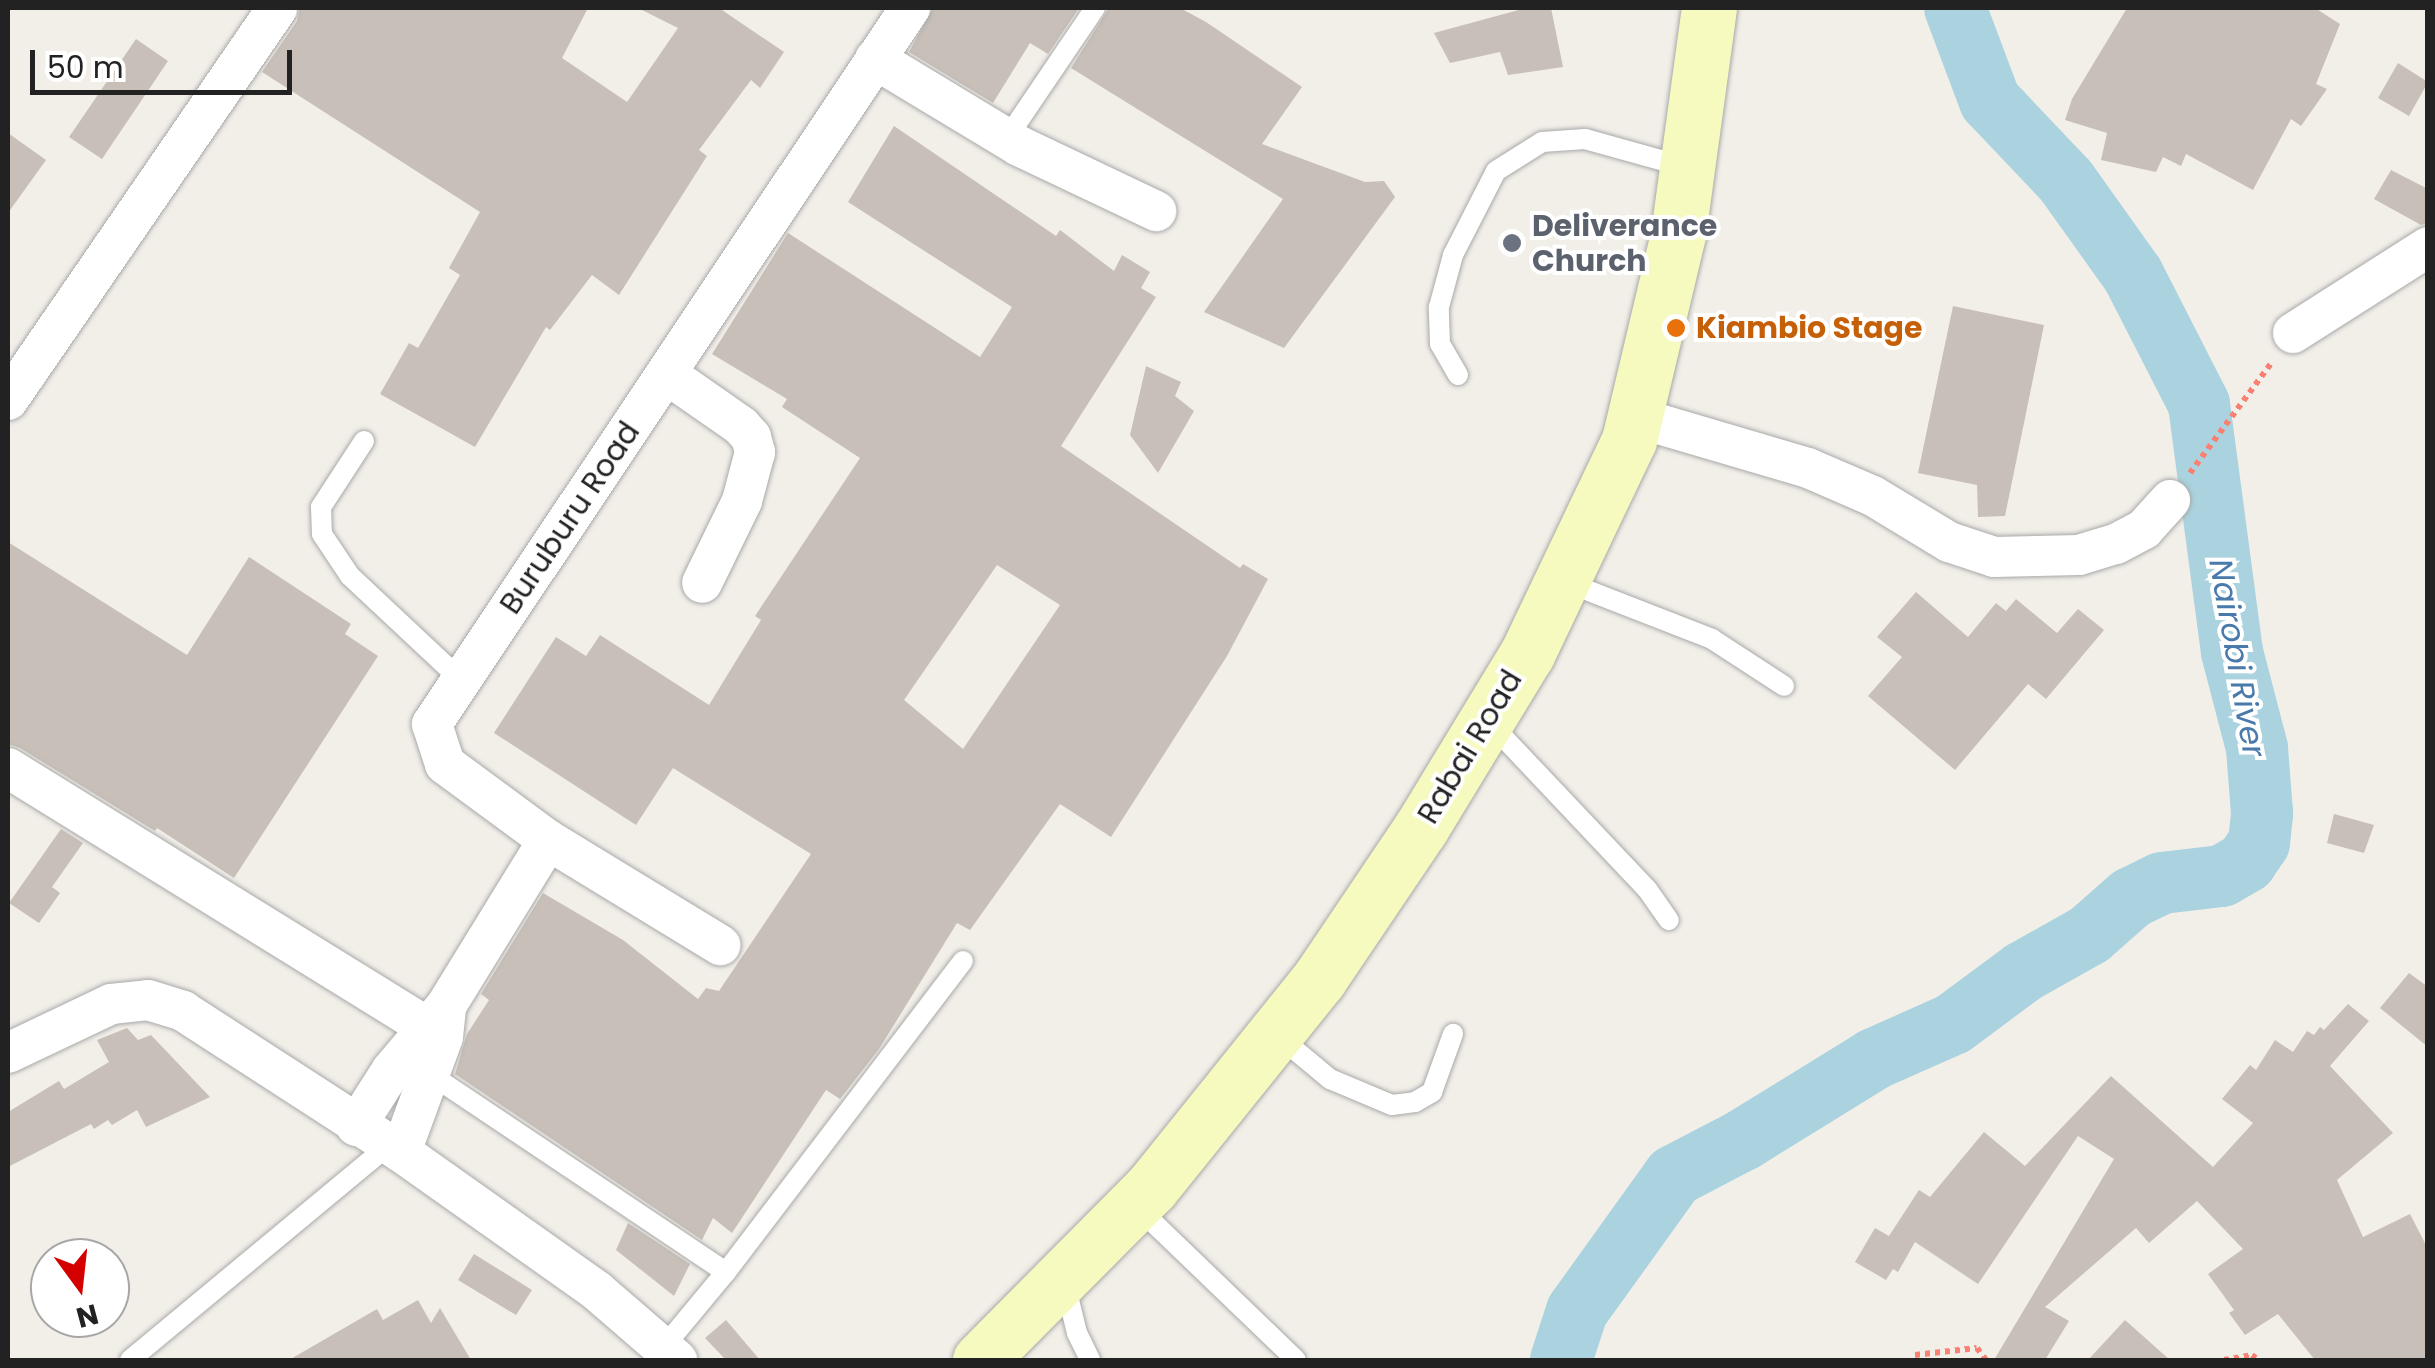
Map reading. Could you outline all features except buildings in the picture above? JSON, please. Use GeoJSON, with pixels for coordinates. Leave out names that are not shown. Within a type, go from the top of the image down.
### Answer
{"type":"FeatureCollection","features":[{"type":"Feature","properties":{"kind":"main road","name":"Rabai Road"},"geometry":{"type":"LineString","coordinates":[[980,1360],[1135,1204],[1319,978],[1421,828],[1564,581],[1629,440],[1659,326],[1688,167],[1710,8]]}},
{"type":"Feature","properties":{"kind":"street"},"geometry":{"type":"LineString","coordinates":[[8,400],[277,8]]}},
{"type":"Feature","properties":{"kind":"street","name":"Buruburu Road"},"geometry":{"type":"LineString","coordinates":[[548,840],[445,764],[432,724],[910,8]]}},
{"type":"Feature","properties":{"kind":"street"},"geometry":{"type":"LineString","coordinates":[[875,59],[1007,138],[1156,211]]}},
{"type":"Feature","properties":{"kind":"street"},"geometry":{"type":"LineString","coordinates":[[2293,332],[2428,246]]}},
{"type":"Feature","properties":{"kind":"street"},"geometry":{"type":"LineString","coordinates":[[668,375],[740,426],[751,437],[755,452],[742,501],[702,583]]}},
{"type":"Feature","properties":{"kind":"street"},"geometry":{"type":"LineString","coordinates":[[1635,417],[1808,468],[1873,496],[1949,542],[1994,558],[2079,555],[2116,544],[2144,529],[2170,500]]}},
{"type":"Feature","properties":{"kind":"street"},"geometry":{"type":"LineString","coordinates":[[8,768],[438,1023]]}},
{"type":"Feature","properties":{"kind":"street"},"geometry":{"type":"LineString","coordinates":[[382,1141],[438,1023],[548,840],[720,944]]}},
{"type":"Feature","properties":{"kind":"street"},"geometry":{"type":"LineString","coordinates":[[8,1053],[110,1004],[148,1000],[183,1011],[382,1141],[598,1291],[669,1355]]}},
{"type":"Feature","properties":{"kind":"street"},"geometry":{"type":"LineString","coordinates":[[382,1141],[430,1074],[438,1023]]}},
{"type":"Feature","properties":{"kind":"lane"},"geometry":{"type":"LineString","coordinates":[[1007,138],[1095,8]]}},
{"type":"Feature","properties":{"kind":"lane"},"geometry":{"type":"LineString","coordinates":[[1458,375],[1440,344],[1440,307],[1453,255],[1496,171],[1542,142],[1585,139],[1688,167]]}},
{"type":"Feature","properties":{"kind":"lane"},"geometry":{"type":"LineString","coordinates":[[364,441],[321,507],[322,534],[350,576],[461,680]]}},
{"type":"Feature","properties":{"kind":"lane"},"geometry":{"type":"LineString","coordinates":[[1564,581],[1712,639],[1784,686]]}},
{"type":"Feature","properties":{"kind":"lane"},"geometry":{"type":"LineString","coordinates":[[1486,720],[1647,889],[1669,920]]}},
{"type":"Feature","properties":{"kind":"lane"},"geometry":{"type":"LineString","coordinates":[[669,1355],[726,1272],[963,961]]}},
{"type":"Feature","properties":{"kind":"lane"},"geometry":{"type":"LineString","coordinates":[[1275,1034],[1330,1079],[1392,1105],[1416,1102],[1432,1092],[1453,1034]]}},
{"type":"Feature","properties":{"kind":"lane"},"geometry":{"type":"LineString","coordinates":[[430,1074],[726,1272]]}},
{"type":"Feature","properties":{"kind":"lane"},"geometry":{"type":"LineString","coordinates":[[130,1360],[382,1141]]}},
{"type":"Feature","properties":{"kind":"lane"},"geometry":{"type":"LineString","coordinates":[[1135,1204],[1296,1360]]}},
{"type":"Feature","properties":{"kind":"lane"},"geometry":{"type":"LineString","coordinates":[[1063,1277],[1077,1333],[1090,1360]]}},
{"type":"Feature","properties":{"kind":"path"},"geometry":{"type":"LineString","coordinates":[[2170,500],[2293,332]]}},
{"type":"Feature","properties":{"kind":"path"},"geometry":{"type":"LineString","coordinates":[[1916,1354],[1977,1348],[1986,1360]]}},
{"type":"Feature","properties":{"kind":"path"},"geometry":{"type":"LineString","coordinates":[[2224,1360],[2252,1355],[2258,1360]]}},
{"type":"Feature","properties":{"kind":"waterway","name":"Nairobi River"},"geometry":{"type":"LineString","coordinates":[[1561,1360],[1577,1311],[1674,1176],[1743,1140],[1874,1059],[1953,1024],[2023,972],[2089,935],[2131,898],[2162,883],[2222,876],[2246,862],[2259,843],[2262,813],[2257,748],[2232,652],[2199,404],[2133,275],[2066,181],[1990,101],[1955,8]]}},
{"type":"Feature","properties":{"kind":"place","name":"Deliverance Church"},"geometry":{"type":"Point","coordinates":[1512,243]}},
{"type":"Feature","properties":{"kind":"place","name":"Kiambio Stage"},"geometry":{"type":"Point","coordinates":[1676,328]}}]}
